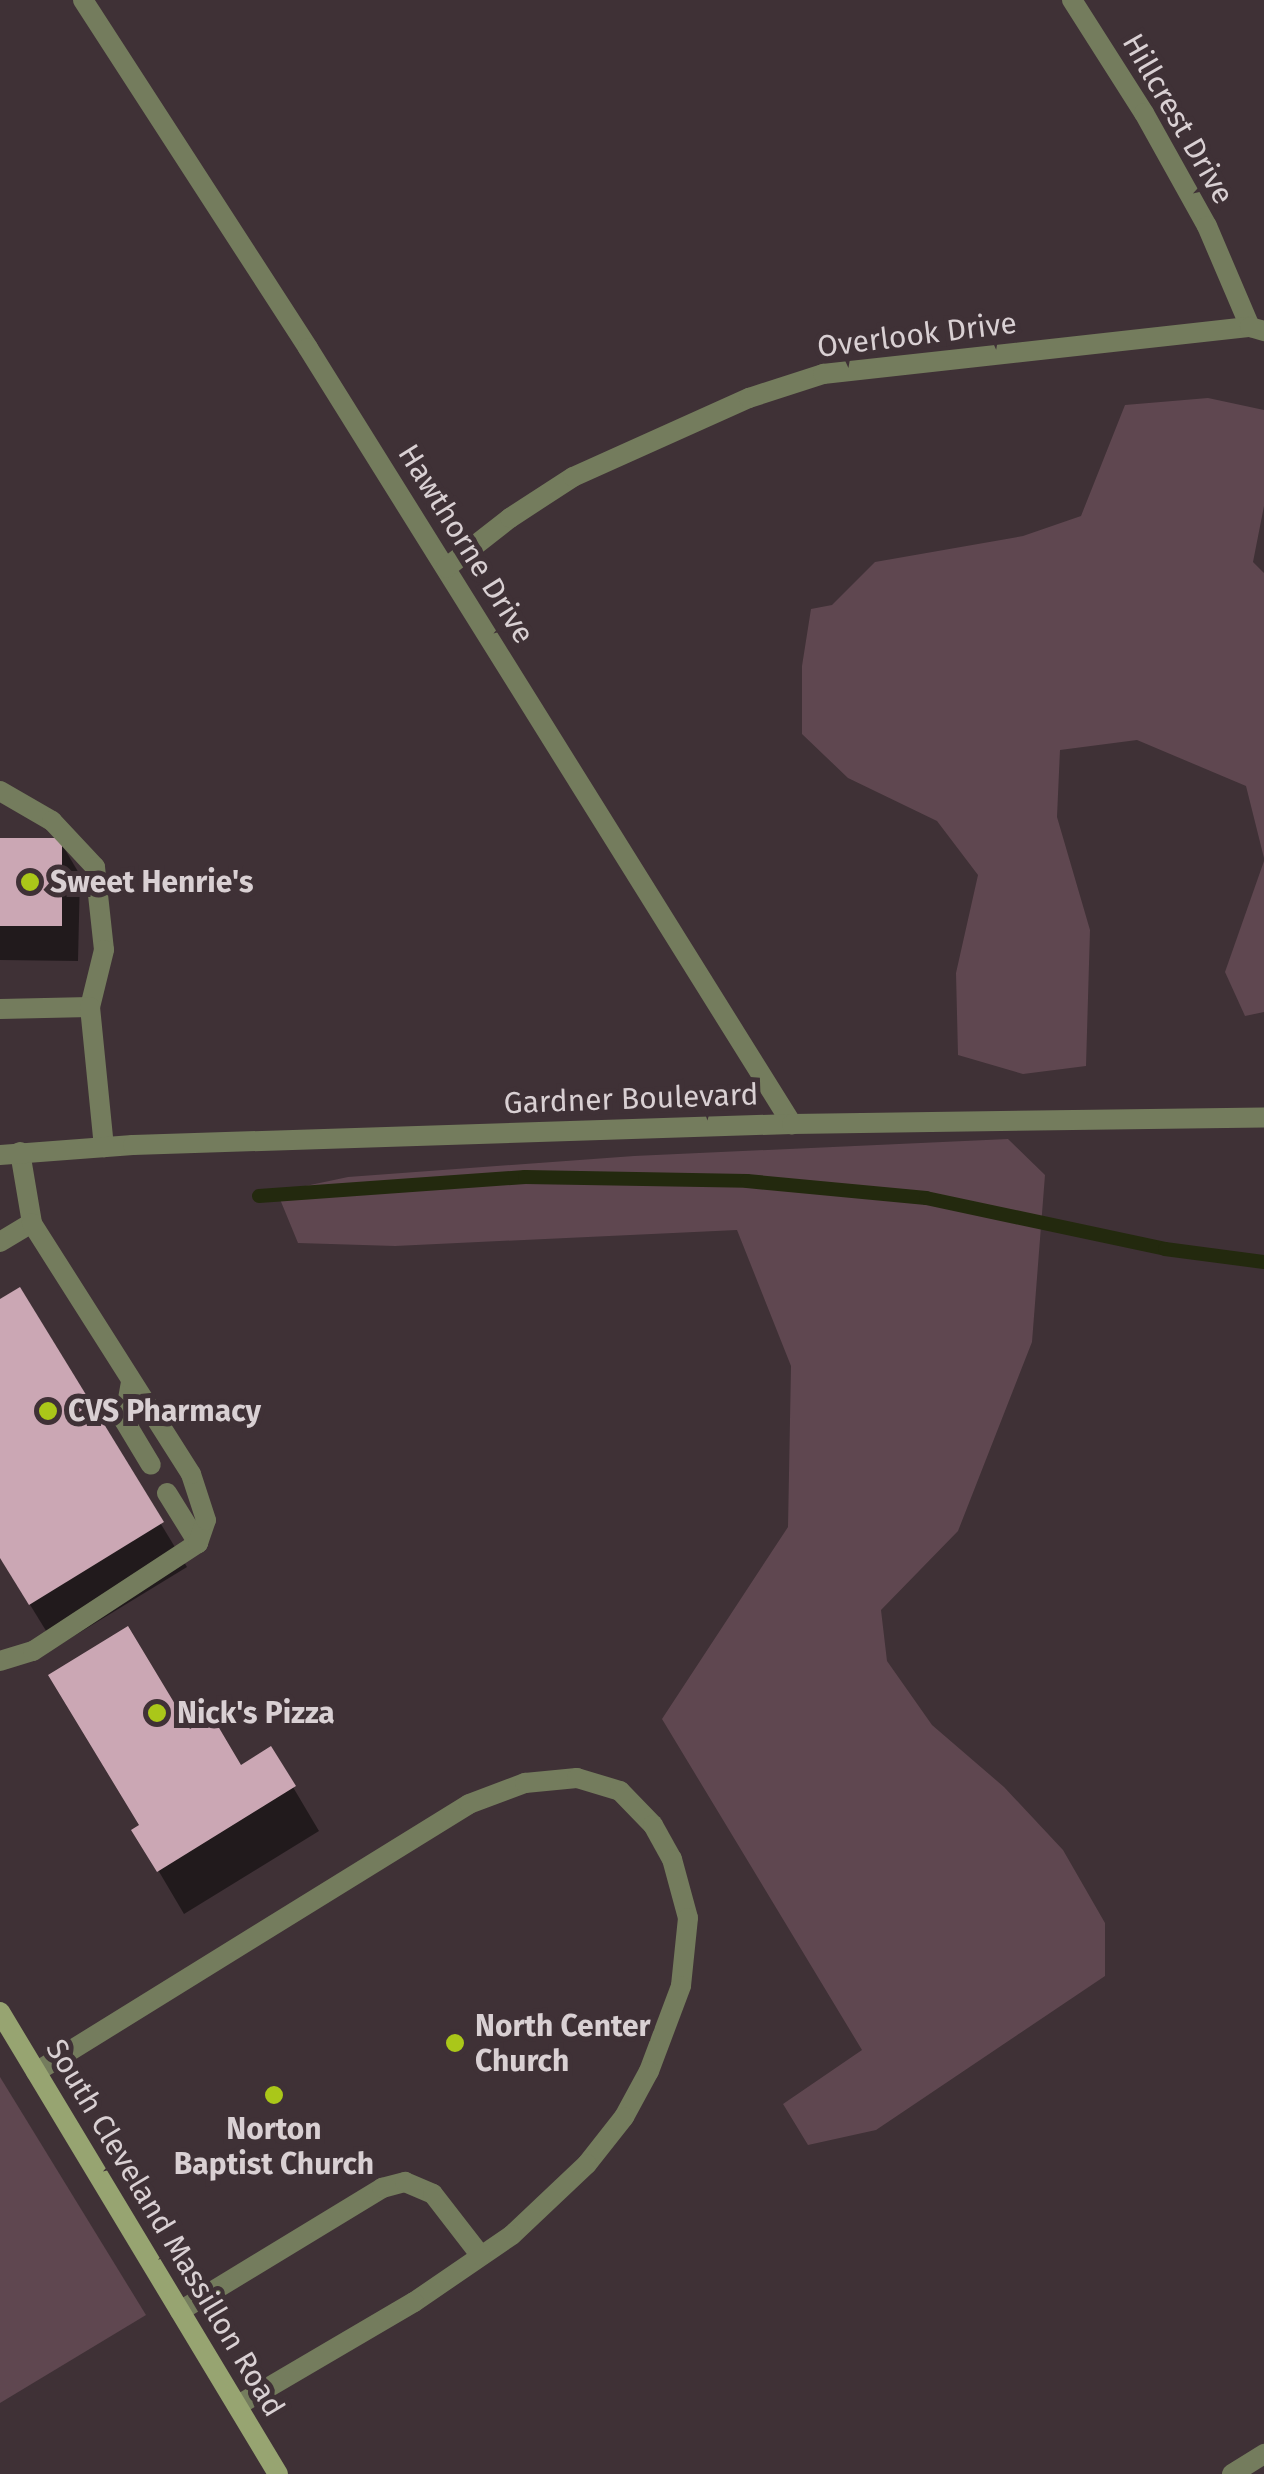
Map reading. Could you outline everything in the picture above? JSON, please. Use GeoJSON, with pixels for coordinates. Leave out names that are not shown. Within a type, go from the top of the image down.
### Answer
{"type":"FeatureCollection","features":[{"type":"Feature","properties":{"kind":"main road","name":"South Cleveland Massillon Road"},"geometry":{"type":"LineString","coordinates":[[0,2012],[278,2474]]}},
{"type":"Feature","properties":{"kind":"street","name":"Hawthorne Drive"},"geometry":{"type":"LineString","coordinates":[[83,0],[446,568],[792,1124]]}},
{"type":"Feature","properties":{"kind":"street","name":"Hillcrest Drive"},"geometry":{"type":"LineString","coordinates":[[1072,0],[1144,112],[1207,226],[1257,329]]}},
{"type":"Feature","properties":{"kind":"street","name":"Overlook Drive"},"geometry":{"type":"LineString","coordinates":[[446,568],[510,518],[573,477],[749,398],[823,374],[1257,329]]}},
{"type":"Feature","properties":{"kind":"street"},"geometry":{"type":"LineString","coordinates":[[0,791],[52,821],[95,867],[104,950],[90,1008],[104,1147]]}},
{"type":"Feature","properties":{"kind":"street"},"geometry":{"type":"LineString","coordinates":[[0,1009],[90,1008]]}},
{"type":"Feature","properties":{"kind":"street","name":"Gardner Boulevard"},"geometry":{"type":"LineString","coordinates":[[10,1153],[792,1124],[1264,1116]]}},
{"type":"Feature","properties":{"kind":"street"},"geometry":{"type":"LineString","coordinates":[[0,1661],[33,1652],[198,1542],[206,1520],[196,1486],[32,1223],[10,1153]]}},
{"type":"Feature","properties":{"kind":"street"},"geometry":{"type":"LineString","coordinates":[[0,1242],[32,1223]]}},
{"type":"Feature","properties":{"kind":"street"},"geometry":{"type":"LineString","coordinates":[[131,1382],[124,1420],[150,1465]]}},
{"type":"Feature","properties":{"kind":"street"},"geometry":{"type":"LineString","coordinates":[[167,1493],[198,1542]]}},
{"type":"Feature","properties":{"kind":"street"},"geometry":{"type":"LineString","coordinates":[[36,2072],[469,1804],[526,1783],[576,1778],[620,1791],[653,1825],[672,1859],[688,1918],[681,1986],[650,2070],[624,2117],[587,2164],[512,2235],[414,2302],[237,2406]]}},
{"type":"Feature","properties":{"kind":"street"},"geometry":{"type":"LineString","coordinates":[[180,2311],[382,2188],[405,2182],[434,2194],[481,2256]]}},
{"type":"Feature","properties":{"kind":"street"},"geometry":{"type":"LineString","coordinates":[[1232,2474],[1264,2454]]}},
{"type":"Feature","properties":{"kind":"shaded area"},"geometry":{"type":"Polygon","coordinates":[[[1208,398],[1264,410],[1264,506],[1253,562],[1264,573],[1264,858],[1246,786],[1137,740],[1060,750],[1057,817],[1090,930],[1086,1066],[1023,1074],[958,1055],[956,973],[978,875],[937,821],[848,778],[802,734],[802,666],[811,609],[832,605],[875,562],[1023,536],[1081,516],[1125,405],[1208,398]]]}},
{"type":"Feature","properties":{"kind":"shaded area"},"geometry":{"type":"Polygon","coordinates":[[[1264,861],[1264,1012],[1245,1016],[1225,972],[1264,861]]]}},
{"type":"Feature","properties":{"kind":"shaded area"},"geometry":{"type":"Polygon","coordinates":[[[1008,1139],[1045,1175],[1032,1342],[958,1531],[881,1610],[887,1661],[932,1725],[1004,1787],[1063,1850],[1105,1923],[1105,1976],[876,2130],[808,2145],[783,2104],[862,2050],[662,1719],[788,1527],[791,1366],[737,1230],[395,1246],[298,1243],[277,1192],[348,1177],[634,1156],[1008,1139]]]}},
{"type":"Feature","properties":{"kind":"shaded area"},"geometry":{"type":"Polygon","coordinates":[[[0,2077],[146,2315],[0,2403],[0,2077]]]}},
{"type":"Feature","properties":{"kind":"building","name":"Sweet Henrie's"},"geometry":{"type":"Polygon","coordinates":[[[0,838],[62,838],[62,926],[0,926],[0,838]]]}},
{"type":"Feature","properties":{"kind":"building","name":"CVS Pharmacy"},"geometry":{"type":"Polygon","coordinates":[[[20,1287],[164,1522],[29,1605],[0,1558],[0,1299],[20,1287]]]}},
{"type":"Feature","properties":{"kind":"building"},"geometry":{"type":"Polygon","coordinates":[[[128,1626],[190,1729],[212,1716],[241,1765],[271,1746],[296,1786],[157,1872],[131,1830],[139,1825],[48,1675],[128,1626]]]}},
{"type":"Feature","properties":{"kind":"waterway"},"geometry":{"type":"LineString","coordinates":[[259,1196],[525,1177],[747,1181],[926,1198],[1165,1249],[1264,1262]]}},
{"type":"Feature","properties":{"kind":"place","name":"Sweet Henrie's"},"geometry":{"type":"Point","coordinates":[30,882]}},
{"type":"Feature","properties":{"kind":"place","name":"CVS Pharmacy"},"geometry":{"type":"Point","coordinates":[48,1411]}},
{"type":"Feature","properties":{"kind":"place","name":"Nick's Pizza"},"geometry":{"type":"Point","coordinates":[157,1713]}},
{"type":"Feature","properties":{"kind":"place","name":"North Center Church"},"geometry":{"type":"Point","coordinates":[455,2043]}},
{"type":"Feature","properties":{"kind":"place","name":"Norton Baptist Church"},"geometry":{"type":"Point","coordinates":[274,2095]}}]}
